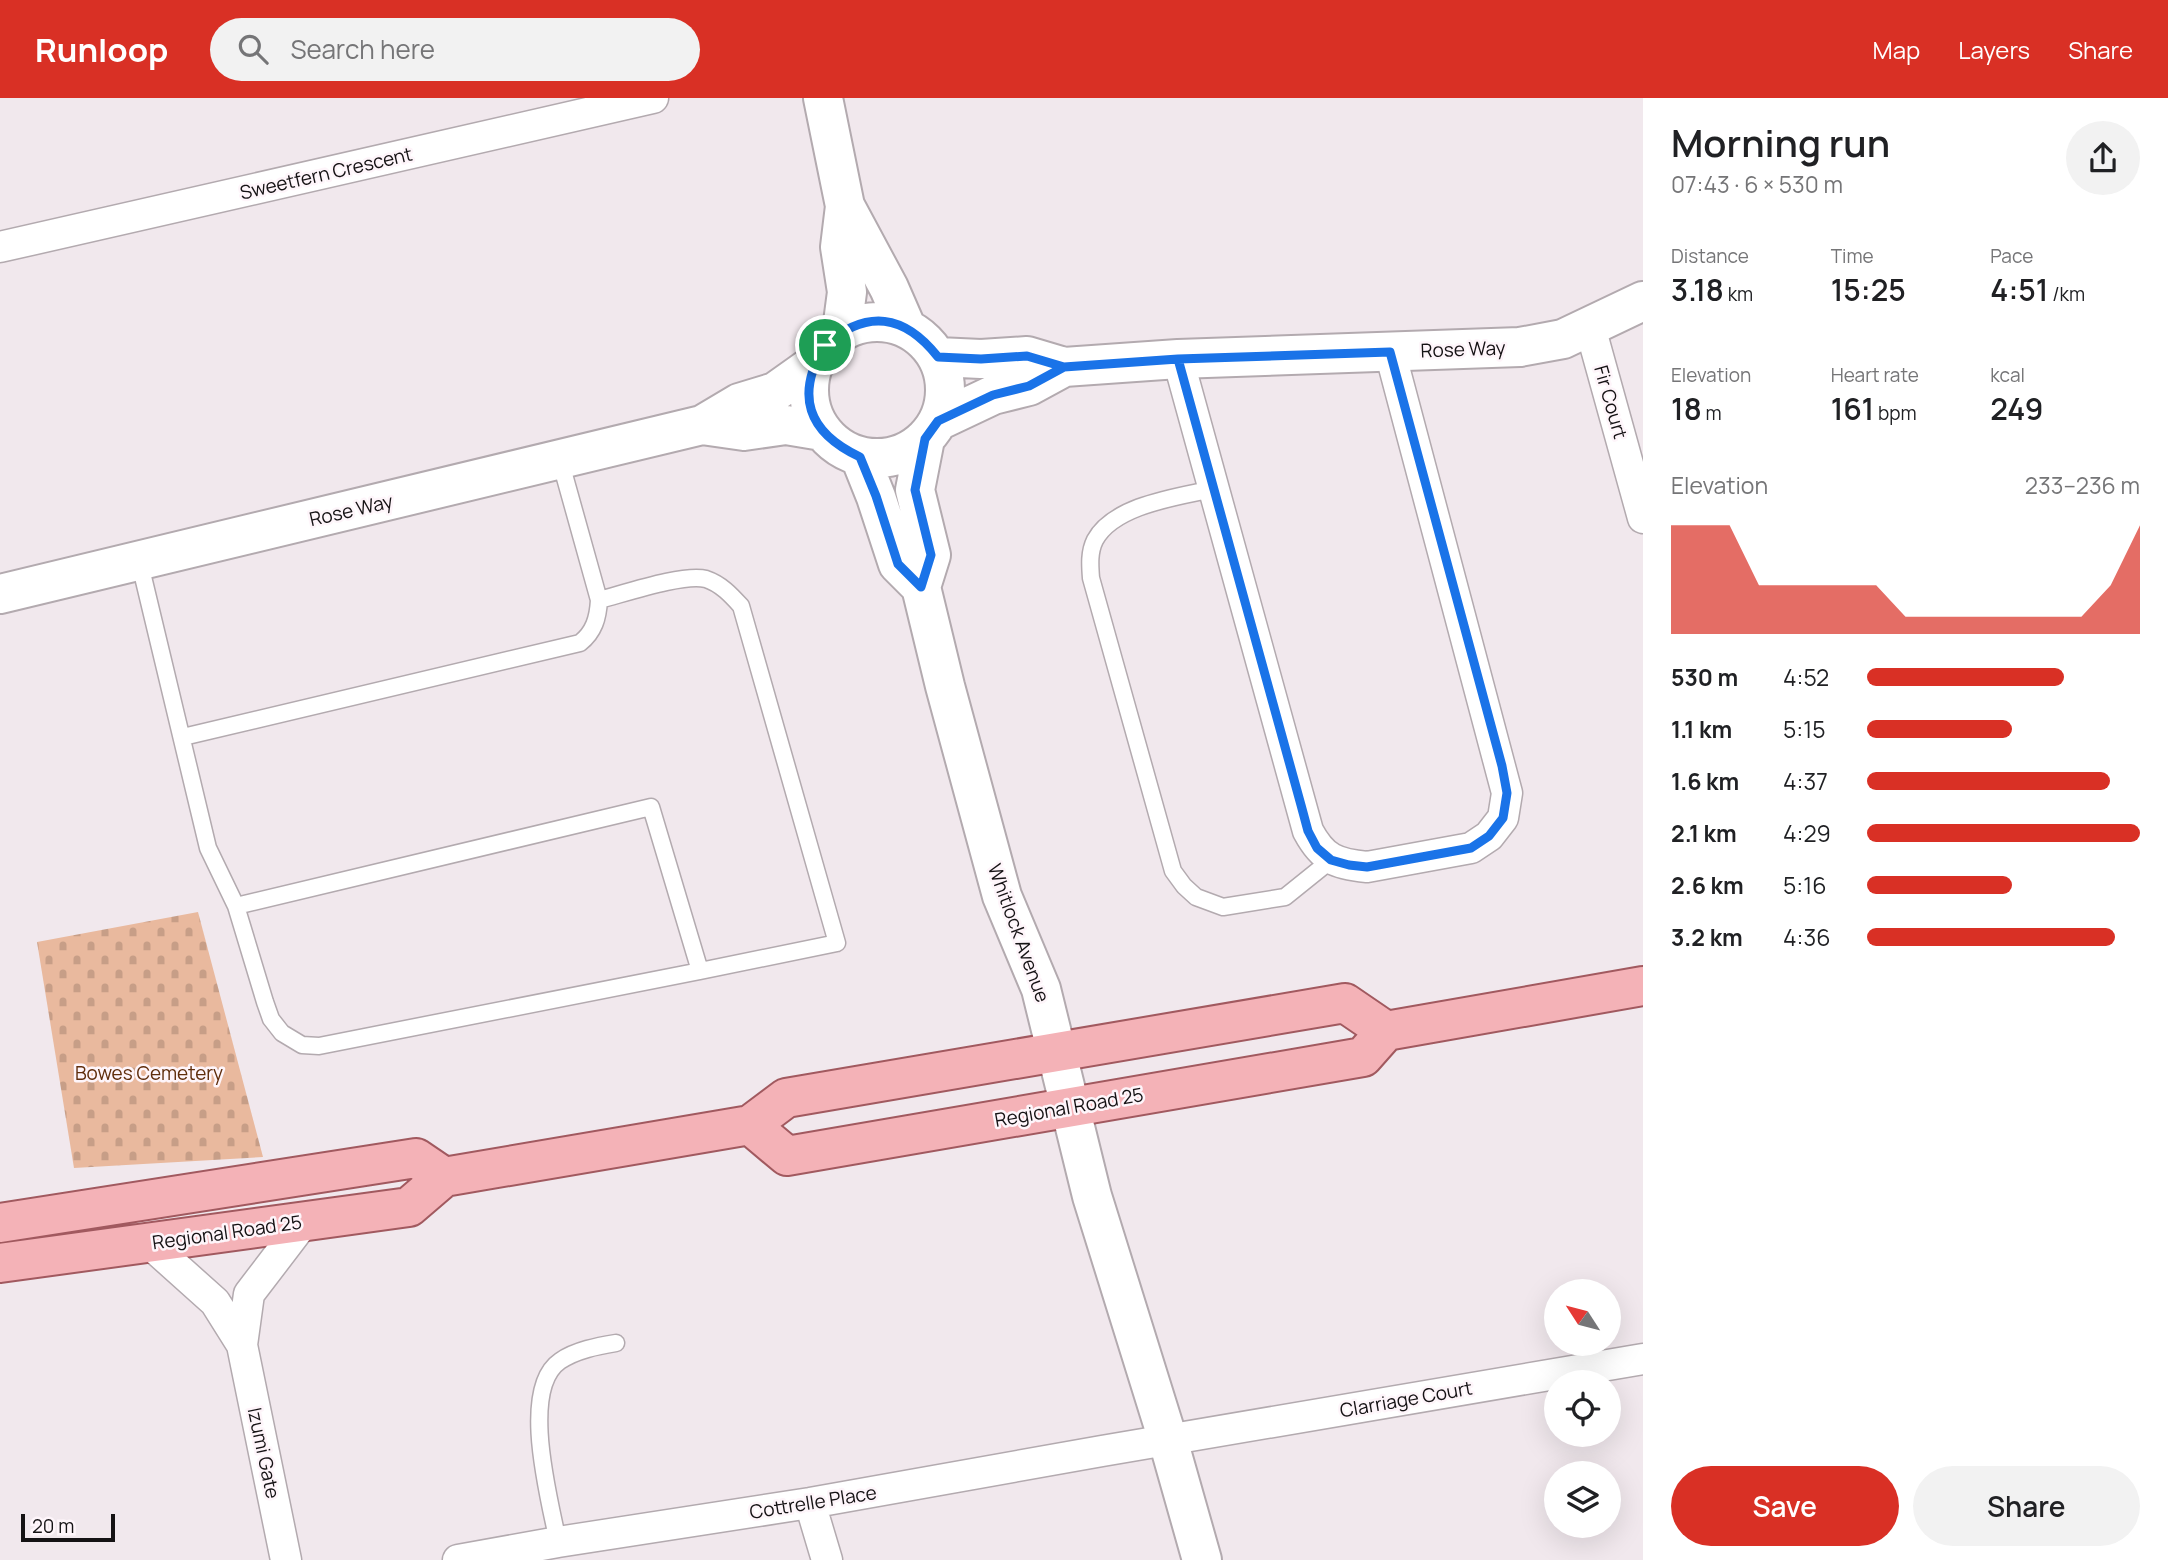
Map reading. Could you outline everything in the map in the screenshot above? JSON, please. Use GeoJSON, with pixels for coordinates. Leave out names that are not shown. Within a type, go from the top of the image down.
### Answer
{"type":"FeatureCollection","features":[{"type":"Feature","properties":{"kind":"main road"},"geometry":{"type":"LineString","coordinates":[[0,1223],[416,1158],[444,1177],[750,1125],[786,1098],[1345,1003],[1386,1031],[1643,986]]}},
{"type":"Feature","properties":{"kind":"main road","name":"Regional Road 25"},"geometry":{"type":"LineString","coordinates":[[750,1125],[787,1156],[1363,1057],[1386,1031]]}},
{"type":"Feature","properties":{"kind":"main road","name":"Regional Road 25"},"geometry":{"type":"LineString","coordinates":[[0,1262],[409,1207],[444,1177]]}},
{"type":"Feature","properties":{"kind":"street","name":"Sweetfern Crescent"},"geometry":{"type":"LineString","coordinates":[[0,247],[653,98]]}},
{"type":"Feature","properties":{"kind":"street"},"geometry":{"type":"LineString","coordinates":[[823,98],[845,206],[883,276],[906,327]]}},
{"type":"Feature","properties":{"kind":"street"},"geometry":{"type":"LineString","coordinates":[[842,330],[847,292],[840,247],[845,206]]}},
{"type":"Feature","properties":{"kind":"street","name":"Rose Way"},"geometry":{"type":"LineString","coordinates":[[938,357],[981,359],[1027,356],[1064,367],[1178,359],[1520,347],[1563,339],[1643,301]]}},
{"type":"Feature","properties":{"kind":"street"},"geometry":{"type":"LineString","coordinates":[[885,321],[906,327],[925,341],[938,357],[945,378],[945,400],[932,430],[906,453],[883,458],[860,457],[839,447],[822,431],[811,410],[808,387],[813,365],[825,345],[842,330],[863,322],[885,321]]}},
{"type":"Feature","properties":{"kind":"street","name":"Fir Court"},"geometry":{"type":"LineString","coordinates":[[1590,327],[1643,518]]}},
{"type":"Feature","properties":{"kind":"street"},"geometry":{"type":"LineString","coordinates":[[1178,359],[1308,831],[1317,848],[1331,860],[1367,867],[1471,848],[1489,836],[1503,818],[1507,793],[1390,352]]}},
{"type":"Feature","properties":{"kind":"street","name":"Rose Way"},"geometry":{"type":"LineString","coordinates":[[0,594],[702,425],[739,403],[775,392],[813,365]]}},
{"type":"Feature","properties":{"kind":"street","name":"Rose Way"},"geometry":{"type":"LineString","coordinates":[[932,430],[993,395],[1029,386],[1064,367]]}},
{"type":"Feature","properties":{"kind":"street","name":"Rose Way"},"geometry":{"type":"LineString","coordinates":[[702,425],[744,431],[786,425],[822,431]]}},
{"type":"Feature","properties":{"kind":"street","name":"Whitlock Avenue"},"geometry":{"type":"LineString","coordinates":[[932,430],[915,490],[931,555],[921,587],[1002,896],[1041,989],[1100,1223],[1168,1440],[1202,1560]]}},
{"type":"Feature","properties":{"kind":"street","name":"Whitlock Avenue"},"geometry":{"type":"LineString","coordinates":[[860,457],[898,564],[921,587]]}},
{"type":"Feature","properties":{"kind":"street","name":"Izumi Gate"},"geometry":{"type":"LineString","coordinates":[[286,1560],[242,1345],[249,1294],[303,1222]]}},
{"type":"Feature","properties":{"kind":"street","name":"Izumi Gate"},"geometry":{"type":"LineString","coordinates":[[148,1242],[215,1302],[242,1345]]}},
{"type":"Feature","properties":{"kind":"street","name":"Clarriage Court"},"geometry":{"type":"LineString","coordinates":[[1168,1440],[1643,1359]]}},
{"type":"Feature","properties":{"kind":"street","name":"Cottrelle Place"},"geometry":{"type":"LineString","coordinates":[[458,1560],[810,1503],[1168,1440]]}},
{"type":"Feature","properties":{"kind":"street"},"geometry":{"type":"LineString","coordinates":[[810,1503],[827,1560]]}},
{"type":"Feature","properties":{"kind":"lane"},"geometry":{"type":"LineString","coordinates":[[183,737],[580,643],[590,635],[596,623],[599,600],[560,460]]}},
{"type":"Feature","properties":{"kind":"lane"},"geometry":{"type":"LineString","coordinates":[[1213,489],[1132,510],[1108,524],[1095,541],[1090,558],[1091,578],[1173,871],[1196,897],[1223,907],[1285,897],[1331,860]]}},
{"type":"Feature","properties":{"kind":"lane"},"geometry":{"type":"LineString","coordinates":[[139,560],[208,848],[236,905],[271,1018],[282,1033],[302,1045],[319,1046],[837,943],[741,606],[729,593],[703,578],[687,578],[599,600]]}},
{"type":"Feature","properties":{"kind":"lane"},"geometry":{"type":"LineString","coordinates":[[236,905],[652,807],[700,971]]}},
{"type":"Feature","properties":{"kind":"lane"},"geometry":{"type":"LineString","coordinates":[[558,1542],[540,1448],[539,1412],[545,1381],[559,1362],[591,1347],[616,1343]]}},
{"type":"Feature","properties":{"kind":"green space","name":"Bowes Cemetery"},"geometry":{"type":"Polygon","coordinates":[[[198,912],[263,1157],[74,1168],[37,942],[198,912]]]}},
{"type":"Feature","properties":{"kind":"route"},"geometry":{"type":"LineString","coordinates":[[825,345],[813,365],[808,387],[811,410],[822,431],[839,447],[860,457],[898,564],[921,587],[931,555],[915,490],[925,439],[938,421],[993,395],[1029,386],[1064,367],[1178,359],[1308,831],[1317,848],[1331,860],[1367,867],[1471,848],[1489,836],[1503,818],[1507,793],[1502,766],[1390,352],[1178,359],[1129,362],[1064,367],[1027,356],[981,359],[938,357],[925,341],[906,327],[885,321],[863,322],[842,330],[825,345]]}}]}
